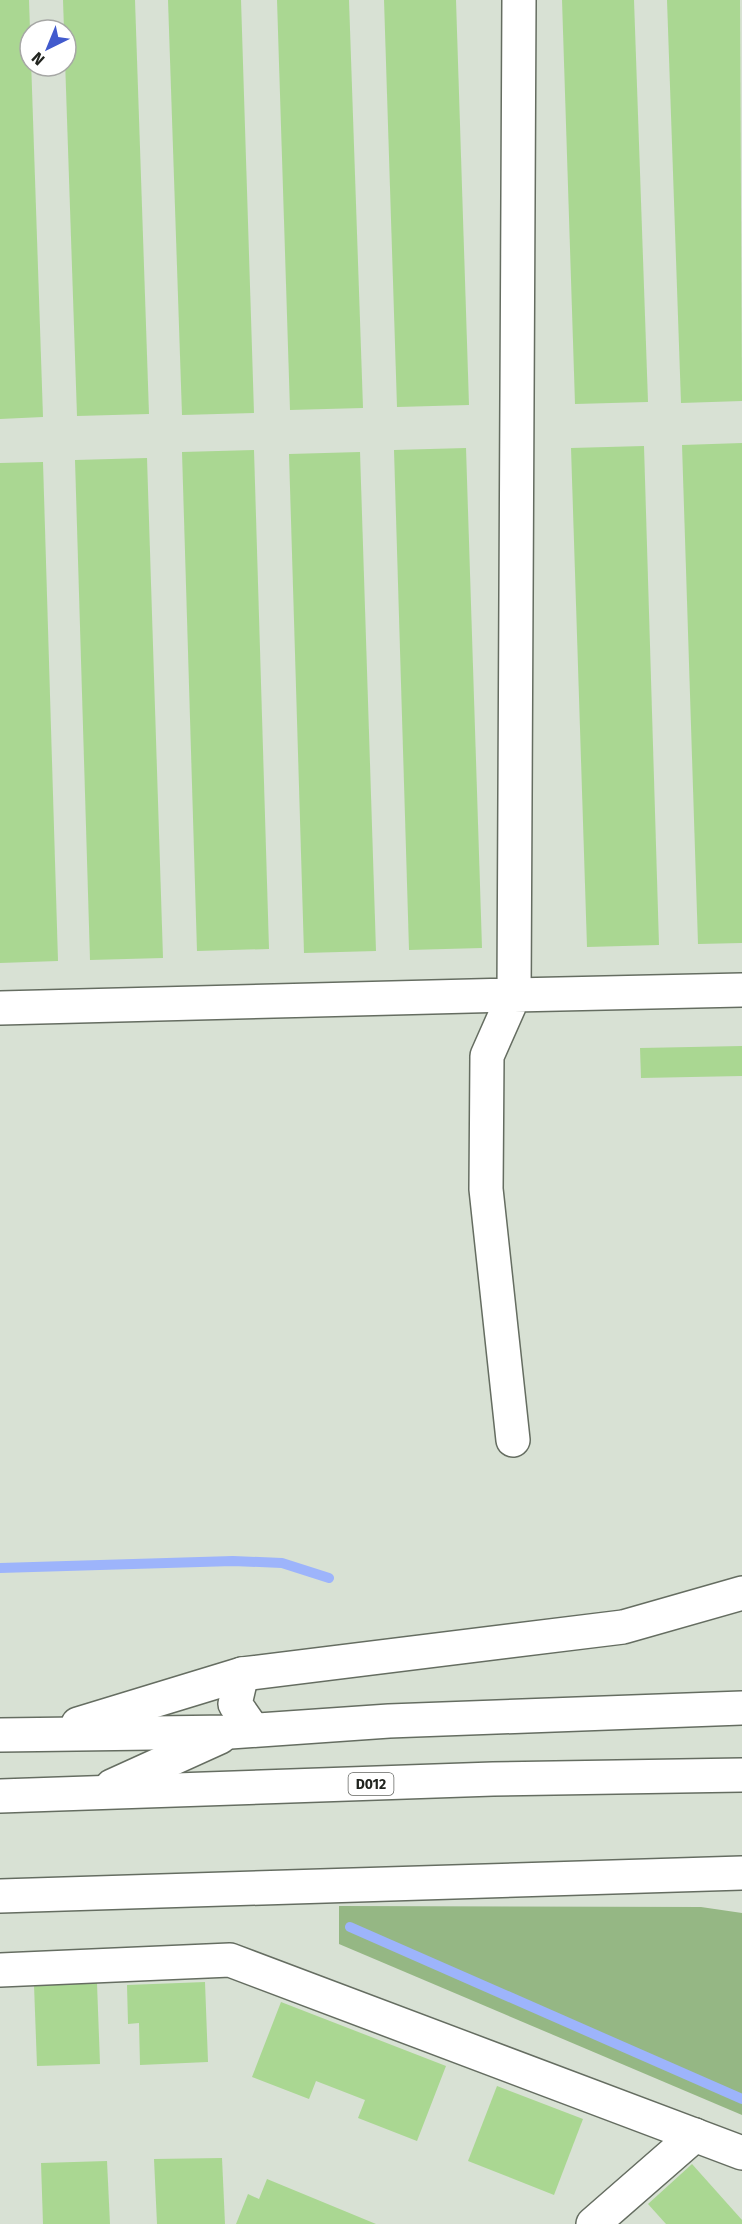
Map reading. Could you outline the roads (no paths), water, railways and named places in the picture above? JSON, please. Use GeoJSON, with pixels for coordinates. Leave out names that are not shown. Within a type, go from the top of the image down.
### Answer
{"type":"FeatureCollection","features":[{"type":"Feature","properties":{"kind":"main road"},"geometry":{"type":"LineString","coordinates":[[513,1440],[486,1189],[486,1056],[514,995],[519,0]]}},
{"type":"Feature","properties":{"kind":"main road"},"geometry":{"type":"LineString","coordinates":[[0,1008],[742,990]]}},
{"type":"Feature","properties":{"kind":"main road"},"geometry":{"type":"LineString","coordinates":[[52,1734],[242,1674],[623,1627],[742,1593]]}},
{"type":"Feature","properties":{"kind":"main road"},"geometry":{"type":"LineString","coordinates":[[242,1674],[235,1704],[242,1731]]}},
{"type":"Feature","properties":{"kind":"main road"},"geometry":{"type":"LineString","coordinates":[[0,1735],[242,1731],[389,1720],[742,1708]]}},
{"type":"Feature","properties":{"kind":"main road"},"geometry":{"type":"LineString","coordinates":[[102,1791],[242,1731]]}},
{"type":"Feature","properties":{"kind":"main road","name":"D012"},"geometry":{"type":"LineString","coordinates":[[0,1796],[493,1779],[742,1775]]}},
{"type":"Feature","properties":{"kind":"main road"},"geometry":{"type":"LineString","coordinates":[[0,1896],[742,1873]]}},
{"type":"Feature","properties":{"kind":"main road"},"geometry":{"type":"LineString","coordinates":[[0,1970],[230,1959],[742,2153]]}},
{"type":"Feature","properties":{"kind":"main road"},"geometry":{"type":"LineString","coordinates":[[593,2224],[695,2135]]}},
{"type":"Feature","properties":{"kind":"waterway"},"geometry":{"type":"LineString","coordinates":[[0,1568],[233,1561],[282,1563],[329,1578]]}},
{"type":"Feature","properties":{"kind":"waterway"},"geometry":{"type":"LineString","coordinates":[[350,1927],[742,2099]]}}]}
